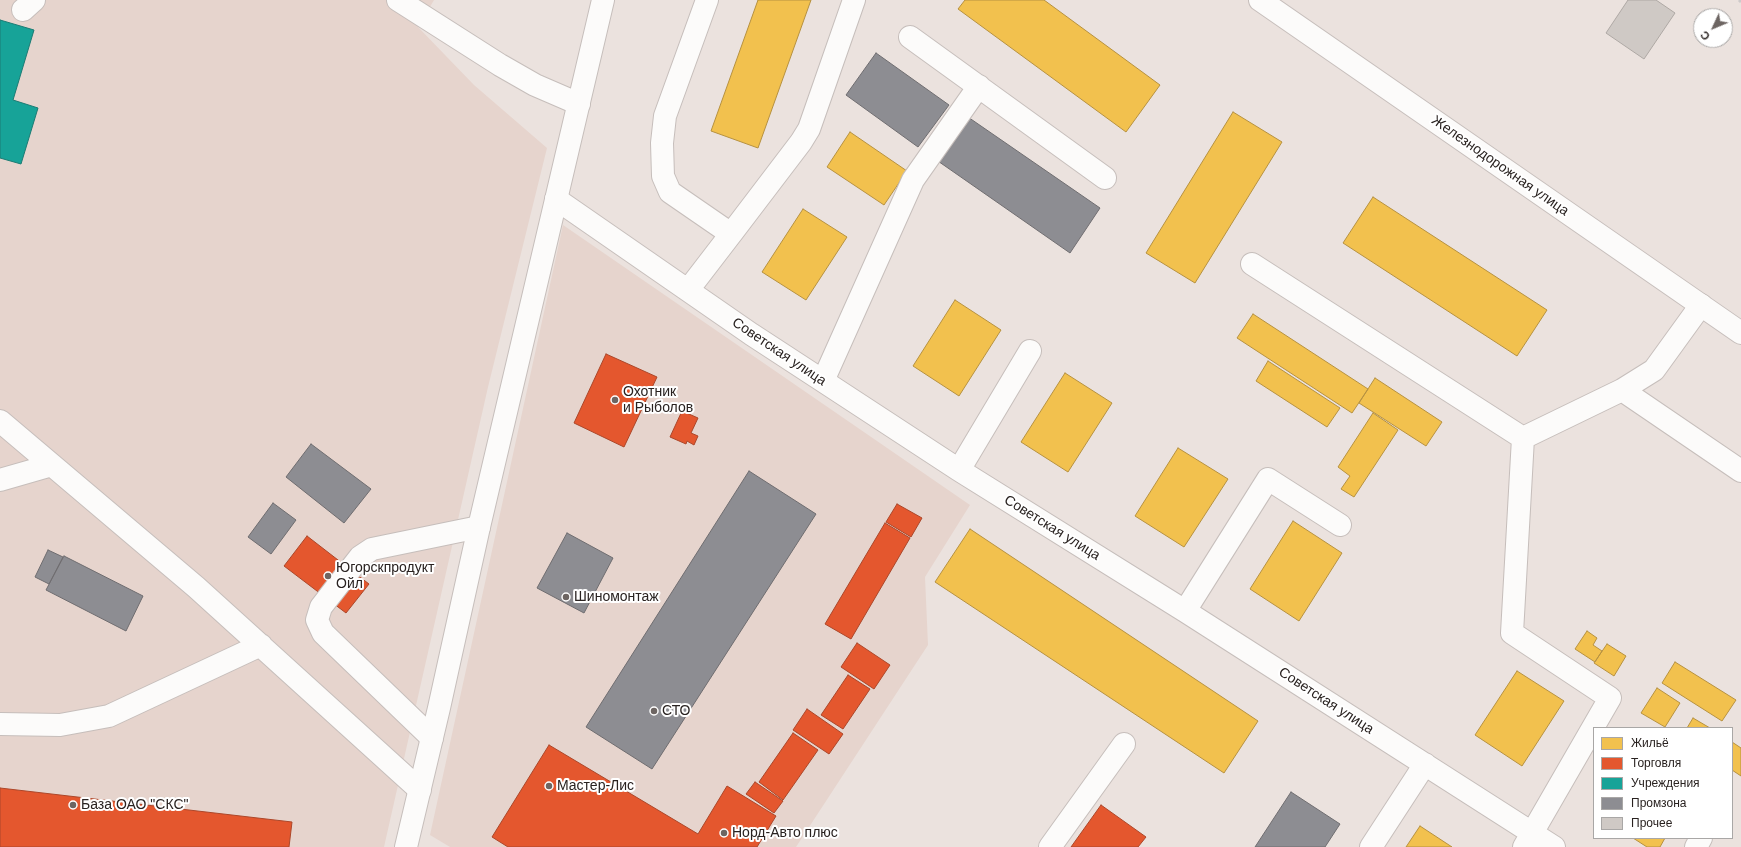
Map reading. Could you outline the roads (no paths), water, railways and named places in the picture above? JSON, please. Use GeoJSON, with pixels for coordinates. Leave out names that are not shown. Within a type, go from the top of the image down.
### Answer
{"type":"FeatureCollection","features":[{"type":"Feature","properties":{"kind":"street"},"geometry":{"type":"LineString","coordinates":[[398,0],[500,65],[536,85],[579,104]]}},
{"type":"Feature","properties":{"kind":"street"},"geometry":{"type":"LineString","coordinates":[[406,847],[479,527],[604,0]]}},
{"type":"Feature","properties":{"kind":"street"},"geometry":{"type":"LineString","coordinates":[[706,0],[665,116],[662,143],[663,176],[670,192],[731,234]]}},
{"type":"Feature","properties":{"kind":"street"},"geometry":{"type":"LineString","coordinates":[[688,290],[801,142],[809,129],[854,0]]}},
{"type":"Feature","properties":{"kind":"street","name":"Железнодорожная улица"},"geometry":{"type":"LineString","coordinates":[[1260,0],[1741,332]]}},
{"type":"Feature","properties":{"kind":"street"},"geometry":{"type":"LineString","coordinates":[[910,37],[1105,178]]}},
{"type":"Feature","properties":{"kind":"street"},"geometry":{"type":"LineString","coordinates":[[823,381],[913,180],[979,86]]}},
{"type":"Feature","properties":{"kind":"street","name":"Советская улица"},"geometry":{"type":"LineString","coordinates":[[556,199],[823,381],[959,470],[1185,611],[1425,764],[1528,840],[1554,847]]}},
{"type":"Feature","properties":{"kind":"street"},"geometry":{"type":"LineString","coordinates":[[1252,264],[1524,438]]}},
{"type":"Feature","properties":{"kind":"street"},"geometry":{"type":"LineString","coordinates":[[1524,438],[1622,390],[1654,370],[1701,305]]}},
{"type":"Feature","properties":{"kind":"street"},"geometry":{"type":"LineString","coordinates":[[959,470],[1030,351]]}},
{"type":"Feature","properties":{"kind":"street"},"geometry":{"type":"LineString","coordinates":[[1622,390],[1741,471]]}},
{"type":"Feature","properties":{"kind":"street"},"geometry":{"type":"LineString","coordinates":[[0,421],[196,586],[420,790]]}},
{"type":"Feature","properties":{"kind":"street"},"geometry":{"type":"LineString","coordinates":[[1524,438],[1512,633],[1610,698],[1593,727]]}},
{"type":"Feature","properties":{"kind":"street"},"geometry":{"type":"LineString","coordinates":[[0,480],[52,465]]}},
{"type":"Feature","properties":{"kind":"street"},"geometry":{"type":"LineString","coordinates":[[1185,611],[1268,479],[1340,526]]}},
{"type":"Feature","properties":{"kind":"street"},"geometry":{"type":"LineString","coordinates":[[432,738],[323,633],[317,620],[321,607],[360,557],[372,549],[479,527]]}},
{"type":"Feature","properties":{"kind":"street"},"geometry":{"type":"LineString","coordinates":[[0,724],[60,725],[109,716],[261,644]]}},
{"type":"Feature","properties":{"kind":"street"},"geometry":{"type":"LineString","coordinates":[[1528,840],[1593,727]]}},
{"type":"Feature","properties":{"kind":"street"},"geometry":{"type":"LineString","coordinates":[[1050,847],[1124,744]]}},
{"type":"Feature","properties":{"kind":"street"},"geometry":{"type":"LineString","coordinates":[[1371,847],[1425,764]]}},
{"type":"Feature","properties":{"kind":"place","name":"Охотник и Рыболов"},"geometry":{"type":"Point","coordinates":[615,400]}},
{"type":"Feature","properties":{"kind":"place","name":"Югорскпродукт Ойл"},"geometry":{"type":"Point","coordinates":[328,576]}},
{"type":"Feature","properties":{"kind":"place","name":"Шиномонтаж"},"geometry":{"type":"Point","coordinates":[566,597]}},
{"type":"Feature","properties":{"kind":"place","name":"СТО"},"geometry":{"type":"Point","coordinates":[654,711]}},
{"type":"Feature","properties":{"kind":"place","name":"Мастер-Лис"},"geometry":{"type":"Point","coordinates":[549,786]}},
{"type":"Feature","properties":{"kind":"place","name":"База ОАО \"СКС\""},"geometry":{"type":"Point","coordinates":[73,805]}},
{"type":"Feature","properties":{"kind":"place","name":"Норд-Авто плюс"},"geometry":{"type":"Point","coordinates":[724,833]}}]}
